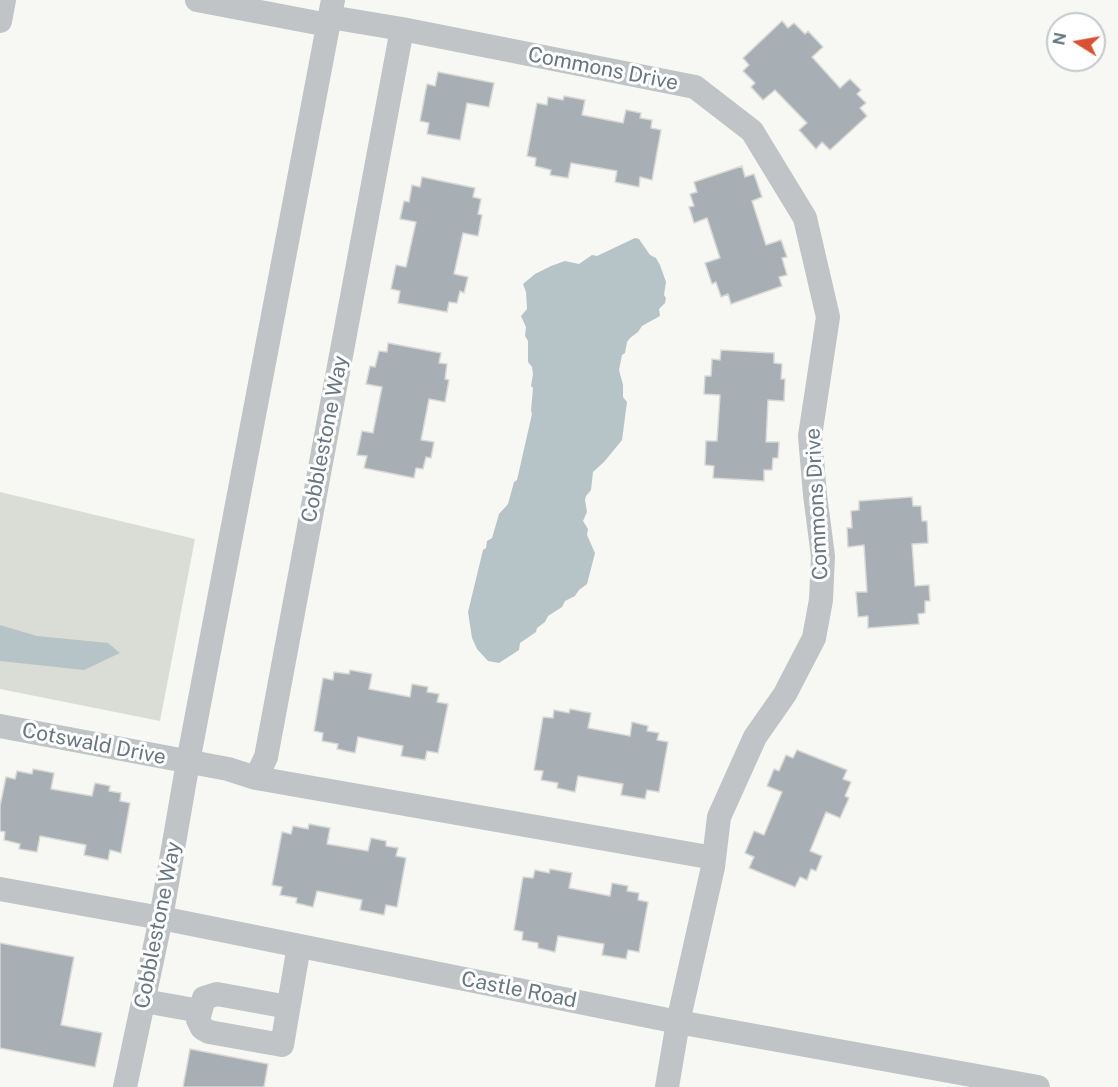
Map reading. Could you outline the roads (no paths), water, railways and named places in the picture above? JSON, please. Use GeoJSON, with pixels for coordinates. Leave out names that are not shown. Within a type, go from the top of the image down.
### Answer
{"type":"FeatureCollection","features":[{"type":"Feature","properties":{"kind":"street"},"geometry":{"type":"LineString","coordinates":[[0,21],[4,0]]}},
{"type":"Feature","properties":{"kind":"street","name":"Commons Drive"},"geometry":{"type":"LineString","coordinates":[[197,0],[330,14],[695,87],[752,131],[805,218],[828,317],[810,436],[823,556],[821,600],[814,638],[785,694],[755,737],[719,817],[714,858],[678,1022],[667,1087]]}},
{"type":"Feature","properties":{"kind":"street","name":"Cobblestone Way"},"geometry":{"type":"LineString","coordinates":[[125,1087],[162,918],[188,762],[330,14]]}},
{"type":"Feature","properties":{"kind":"street","name":"Cobblestone Way"},"geometry":{"type":"LineString","coordinates":[[256,778],[266,757],[402,29]]}},
{"type":"Feature","properties":{"kind":"street","name":"Cotswald Drive"},"geometry":{"type":"LineString","coordinates":[[0,726],[188,762]]}},
{"type":"Feature","properties":{"kind":"street"},"geometry":{"type":"LineString","coordinates":[[188,762],[228,769],[256,778],[714,858]]}},
{"type":"Feature","properties":{"kind":"street","name":"Castle Road"},"geometry":{"type":"LineString","coordinates":[[0,888],[162,918],[678,1022],[1038,1087]]}},
{"type":"Feature","properties":{"kind":"street"},"geometry":{"type":"LineString","coordinates":[[288,1006],[217,994],[204,998],[198,1020],[202,1028],[209,1032],[282,1045],[299,946]]}},
{"type":"Feature","properties":{"kind":"street"},"geometry":{"type":"LineString","coordinates":[[144,1001],[200,1011]]}}]}
